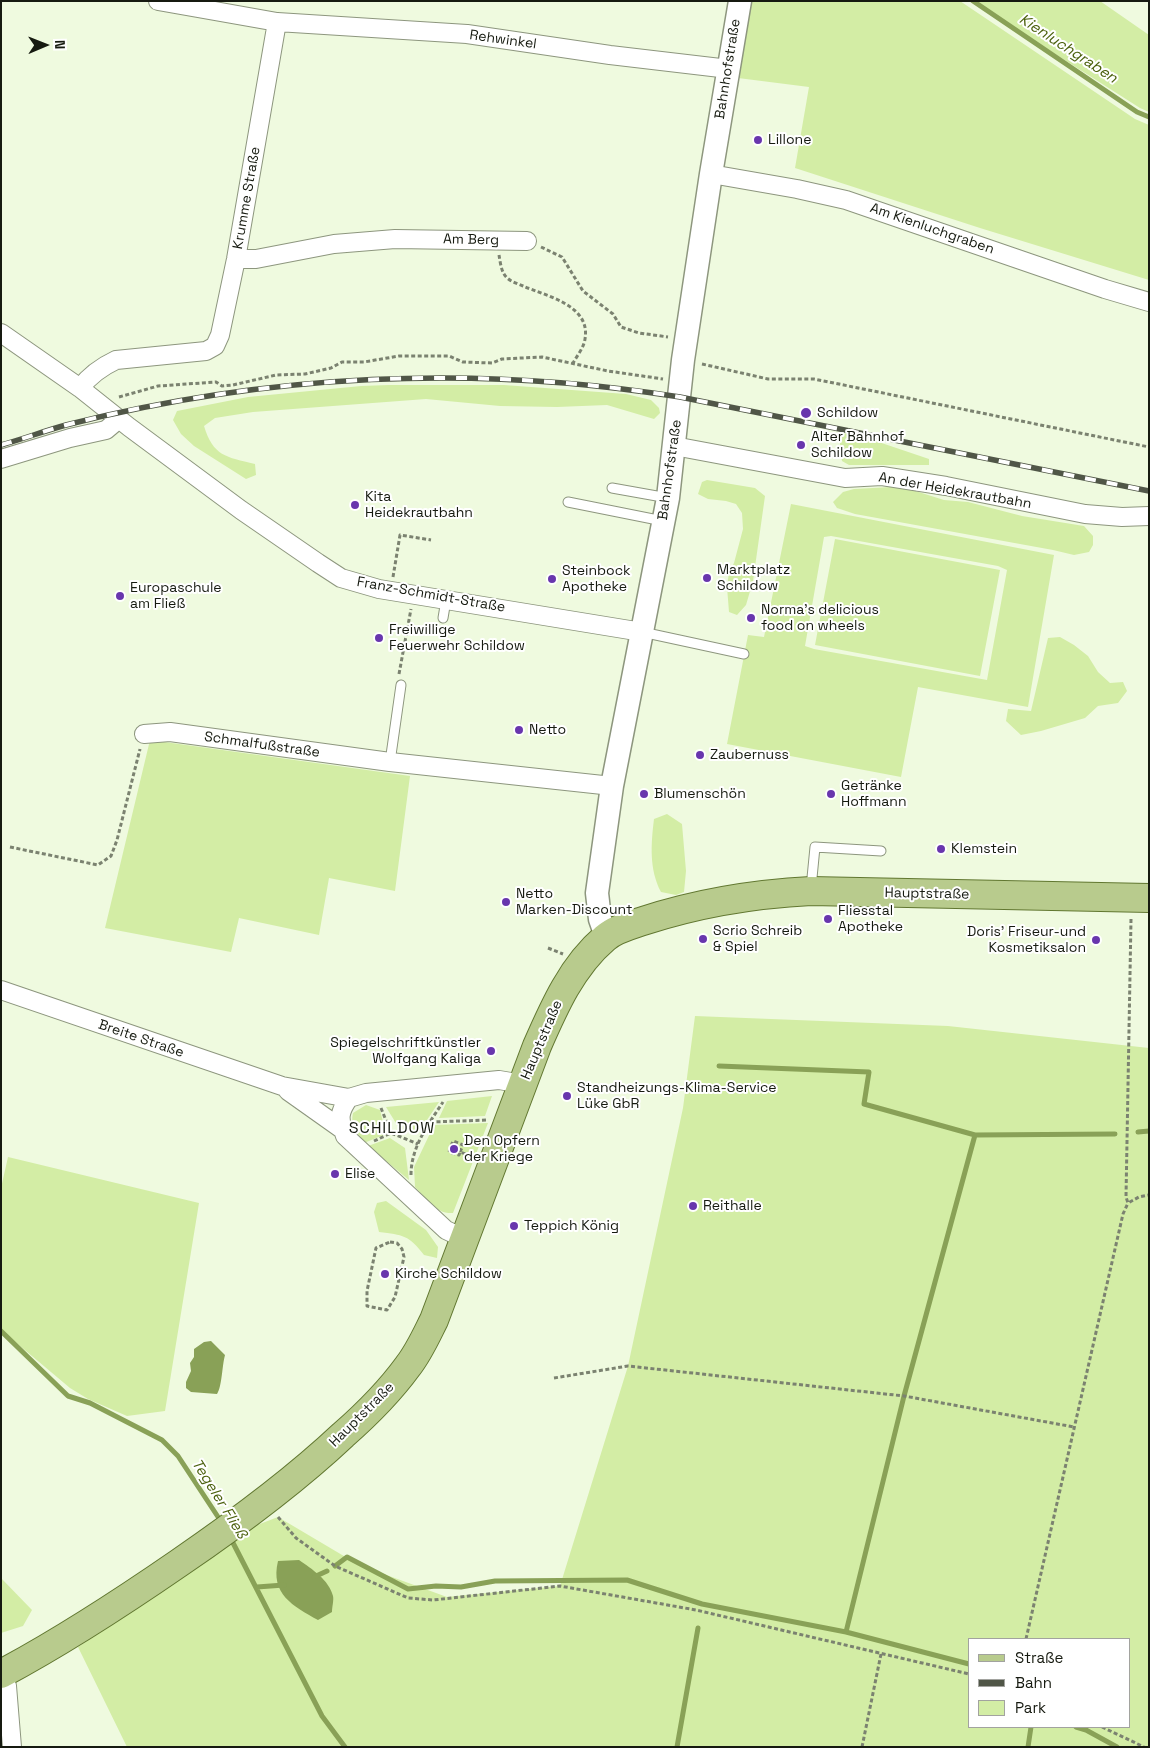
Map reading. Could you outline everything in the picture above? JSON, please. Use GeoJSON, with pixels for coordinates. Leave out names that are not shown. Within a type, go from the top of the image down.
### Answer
{"type":"FeatureCollection","features":[{"type":"Feature","properties":{"kind":"main road","name":"Hauptstraße"},"geometry":{"type":"LineString","coordinates":[[2,1673],[83,1626],[240,1520],[306,1470],[377,1404],[409,1365],[434,1320],[537,1046],[555,1005],[581,963],[606,936],[656,917],[706,904],[768,893],[811,892],[1140,898]]}},
{"type":"Feature","properties":{"kind":"street"},"geometry":{"type":"LineString","coordinates":[[158,1],[277,22]]}},
{"type":"Feature","properties":{"kind":"street","name":"Bahnhofstraße"},"geometry":{"type":"LineString","coordinates":[[606,936],[600,919],[597,893],[612,786],[668,498],[683,360],[711,174],[740,1]]}},
{"type":"Feature","properties":{"kind":"street","name":"Rehwinkel"},"geometry":{"type":"LineString","coordinates":[[277,22],[467,34],[610,55],[729,69]]}},
{"type":"Feature","properties":{"kind":"street","name":"Krumme Straße"},"geometry":{"type":"LineString","coordinates":[[80,388],[90,376],[103,366],[116,360],[206,351],[215,346],[220,335],[236,259],[277,22]]}},
{"type":"Feature","properties":{"kind":"street","name":"Am Kienluchgraben"},"geometry":{"type":"LineString","coordinates":[[711,174],[798,189],[846,200],[1105,289],[1149,302]]}},
{"type":"Feature","properties":{"kind":"street","name":"Am Berg"},"geometry":{"type":"LineString","coordinates":[[236,259],[256,259],[334,244],[395,239],[527,241]]}},
{"type":"Feature","properties":{"kind":"street","name":"Franz-Schmidt-Straße"},"geometry":{"type":"LineString","coordinates":[[1,333],[80,388],[241,510],[341,578],[372,588],[642,632]]}},
{"type":"Feature","properties":{"kind":"street"},"geometry":{"type":"LineString","coordinates":[[1,459],[70,438],[106,430],[119,419]]}},
{"type":"Feature","properties":{"kind":"street","name":"An der Heidekrautbahn"},"geometry":{"type":"LineString","coordinates":[[674,446],[845,478],[882,476],[946,486],[1085,514],[1149,516]]}},
{"type":"Feature","properties":{"kind":"street","name":"Schmalfußstraße"},"geometry":{"type":"LineString","coordinates":[[144,734],[170,732],[390,762],[612,786]]}},
{"type":"Feature","properties":{"kind":"street","name":"Breite Straße"},"geometry":{"type":"LineString","coordinates":[[1,990],[282,1086],[349,1098],[376,1092],[499,1080],[523,1084]]}},
{"type":"Feature","properties":{"kind":"street","name":"Breite Straße"},"geometry":{"type":"LineString","coordinates":[[282,1086],[343,1130],[345,1136],[446,1230],[465,1239]]}},
{"type":"Feature","properties":{"kind":"street"},"geometry":{"type":"LineString","coordinates":[[343,1130],[340,1110],[349,1098]]}},
{"type":"Feature","properties":{"kind":"street"},"geometry":{"type":"LineString","coordinates":[[2,1673],[7,1686],[12,1747]]}},
{"type":"Feature","properties":{"kind":"lane"},"geometry":{"type":"LineString","coordinates":[[612,488],[668,498]]}},
{"type":"Feature","properties":{"kind":"lane"},"geometry":{"type":"LineString","coordinates":[[568,502],[663,521]]}},
{"type":"Feature","properties":{"kind":"lane"},"geometry":{"type":"LineString","coordinates":[[443,618],[446,600]]}},
{"type":"Feature","properties":{"kind":"lane"},"geometry":{"type":"LineString","coordinates":[[642,632],[744,654]]}},
{"type":"Feature","properties":{"kind":"lane"},"geometry":{"type":"LineString","coordinates":[[390,762],[401,685]]}},
{"type":"Feature","properties":{"kind":"lane"},"geometry":{"type":"LineString","coordinates":[[811,892],[814,847],[881,851]]}},
{"type":"Feature","properties":{"kind":"path"},"geometry":{"type":"LineString","coordinates":[[494,240],[504,274],[510,280],[542,295],[554,298],[577,312],[585,330],[585,338],[574,363]]}},
{"type":"Feature","properties":{"kind":"path"},"geometry":{"type":"LineString","coordinates":[[527,241],[562,257],[583,290],[613,314],[621,328],[639,333],[668,337]]}},
{"type":"Feature","properties":{"kind":"path"},"geometry":{"type":"LineString","coordinates":[[120,397],[158,386],[216,382],[222,386],[233,385],[276,374],[305,374],[331,368],[342,362],[364,362],[399,356],[449,356],[463,362],[492,363],[502,359],[542,357],[608,371],[664,379]]}},
{"type":"Feature","properties":{"kind":"path"},"geometry":{"type":"LineString","coordinates":[[702,364],[768,379],[814,379],[1149,447]]}},
{"type":"Feature","properties":{"kind":"path"},"geometry":{"type":"LineString","coordinates":[[393,577],[400,535],[431,540]]}},
{"type":"Feature","properties":{"kind":"path"},"geometry":{"type":"LineString","coordinates":[[399,672],[413,595]]}},
{"type":"Feature","properties":{"kind":"path"},"geometry":{"type":"LineString","coordinates":[[10,847],[98,865],[111,856],[117,840],[144,734]]}},
{"type":"Feature","properties":{"kind":"path"},"geometry":{"type":"LineString","coordinates":[[1128,1203],[1126,1197],[1130,1053],[1140,898]]}},
{"type":"Feature","properties":{"kind":"path"},"geometry":{"type":"LineString","coordinates":[[548,948],[564,954]]}},
{"type":"Feature","properties":{"kind":"path"},"geometry":{"type":"LineString","coordinates":[[392,1180],[411,1184],[411,1161],[418,1144],[454,1084]]}},
{"type":"Feature","properties":{"kind":"path"},"geometry":{"type":"LineString","coordinates":[[376,1092],[391,1133],[418,1144]]}},
{"type":"Feature","properties":{"kind":"path"},"geometry":{"type":"LineString","coordinates":[[430,1122],[496,1120]]}},
{"type":"Feature","properties":{"kind":"path"},"geometry":{"type":"LineString","coordinates":[[453,1141],[463,1145],[459,1155],[449,1152],[450,1147],[453,1141]]}},
{"type":"Feature","properties":{"kind":"path"},"geometry":{"type":"LineString","coordinates":[[1026,1638],[1123,1214],[1128,1203],[1139,1196],[1149,1195]]}},
{"type":"Feature","properties":{"kind":"path"},"geometry":{"type":"LineString","coordinates":[[390,1242],[397,1243],[402,1249],[404,1257],[395,1297],[386,1310],[367,1306],[367,1291],[376,1248],[390,1242]]}},
{"type":"Feature","properties":{"kind":"path"},"geometry":{"type":"LineString","coordinates":[[554,1378],[628,1366],[904,1396],[1074,1427]]}},
{"type":"Feature","properties":{"kind":"path"},"geometry":{"type":"LineString","coordinates":[[265,1500],[296,1538],[335,1566],[408,1598],[433,1600],[560,1586],[696,1610],[968,1674]]}},
{"type":"Feature","properties":{"kind":"path"},"geometry":{"type":"LineString","coordinates":[[862,1747],[881,1654]]}},
{"type":"Feature","properties":{"kind":"path"},"geometry":{"type":"LineString","coordinates":[[1104,1728],[1144,1747]]}},
{"type":"Feature","properties":{"kind":"green space"},"geometry":{"type":"Polygon","coordinates":[[[747,1],[960,1],[1135,119],[1149,125],[1149,280],[795,168],[809,87],[738,78],[747,1]]]}},
{"type":"Feature","properties":{"kind":"green space"},"geometry":{"type":"Polygon","coordinates":[[[972,1],[1100,1],[1149,35],[1149,112],[1140,108],[972,1]]]}},
{"type":"Feature","properties":{"kind":"green space"},"geometry":{"type":"Polygon","coordinates":[[[389,385],[504,385],[626,394],[651,400],[659,408],[660,413],[654,419],[607,405],[557,407],[500,406],[426,399],[253,412],[215,418],[204,426],[216,449],[228,457],[255,464],[256,475],[246,479],[194,446],[181,434],[173,420],[177,411],[248,397],[389,385]]]}},
{"type":"Feature","properties":{"kind":"green space"},"geometry":{"type":"Polygon","coordinates":[[[849,432],[929,459],[929,465],[849,465],[842,461],[839,435],[849,432]]]}},
{"type":"Feature","properties":{"kind":"green space"},"geometry":{"type":"Polygon","coordinates":[[[707,480],[755,488],[765,496],[753,581],[746,605],[737,615],[729,612],[727,587],[729,572],[734,563],[743,529],[742,513],[736,504],[708,499],[698,494],[702,482],[707,480]]]}},
{"type":"Feature","properties":{"kind":"green space"},"geometry":{"type":"Polygon","coordinates":[[[891,487],[909,489],[944,500],[968,502],[1022,516],[1084,526],[1093,536],[1093,545],[1089,552],[1074,555],[855,514],[837,508],[833,502],[843,492],[854,489],[891,487]]]}},
{"type":"Feature","properties":{"kind":"green space"},"geometry":{"type":"Polygon","coordinates":[[[791,504],[1054,555],[1028,707],[918,687],[901,777],[727,744],[748,635],[764,637],[791,504]],[[831,536],[824,537],[805,646],[987,680],[1007,570],[998,566],[831,536]]]}},
{"type":"Feature","properties":{"kind":"green space"},"geometry":{"type":"Polygon","coordinates":[[[835,539],[1000,570],[980,676],[815,645],[835,539]]]}},
{"type":"Feature","properties":{"kind":"green space"},"geometry":{"type":"Polygon","coordinates":[[[1060,637],[1088,656],[1098,672],[1110,683],[1123,682],[1127,691],[1118,703],[1098,706],[1085,718],[1021,735],[1006,721],[1008,709],[1031,711],[1048,638],[1060,637]]]}},
{"type":"Feature","properties":{"kind":"green space"},"geometry":{"type":"Polygon","coordinates":[[[150,740],[410,776],[395,891],[329,878],[319,935],[239,918],[231,952],[105,928],[150,740]]]}},
{"type":"Feature","properties":{"kind":"green space"},"geometry":{"type":"Polygon","coordinates":[[[667,814],[682,824],[686,871],[684,892],[676,895],[661,892],[654,874],[653,865],[654,819],[667,814]]]}},
{"type":"Feature","properties":{"kind":"green space"},"geometry":{"type":"Polygon","coordinates":[[[695,1016],[948,1026],[1149,1048],[1149,1747],[127,1747],[78,1647],[252,1527],[278,1517],[359,1565],[447,1597],[560,1586],[628,1366],[683,1108],[695,1016]]]}},
{"type":"Feature","properties":{"kind":"green space"},"geometry":{"type":"Polygon","coordinates":[[[492,1096],[485,1116],[439,1118],[447,1101],[492,1096]]]}},
{"type":"Feature","properties":{"kind":"green space"},"geometry":{"type":"Polygon","coordinates":[[[439,1102],[421,1129],[402,1133],[386,1107],[439,1102]]]}},
{"type":"Feature","properties":{"kind":"green space"},"geometry":{"type":"Polygon","coordinates":[[[366,1105],[380,1110],[386,1134],[364,1143],[354,1128],[352,1117],[353,1113],[366,1105]]]}},
{"type":"Feature","properties":{"kind":"green space"},"geometry":{"type":"Polygon","coordinates":[[[488,1123],[453,1213],[441,1211],[415,1187],[414,1167],[434,1125],[488,1123]]]}},
{"type":"Feature","properties":{"kind":"green space"},"geometry":{"type":"Polygon","coordinates":[[[390,1138],[405,1148],[409,1180],[368,1146],[390,1138]]]}},
{"type":"Feature","properties":{"kind":"green space"},"geometry":{"type":"Polygon","coordinates":[[[8,1157],[199,1203],[165,1411],[127,1416],[88,1399],[70,1388],[1,1330],[1,1188],[8,1157]]]}},
{"type":"Feature","properties":{"kind":"green space"},"geometry":{"type":"Polygon","coordinates":[[[386,1201],[426,1230],[438,1247],[437,1258],[424,1255],[414,1243],[405,1237],[379,1232],[374,1212],[377,1203],[386,1201]]]}},
{"type":"Feature","properties":{"kind":"green space"},"geometry":{"type":"Polygon","coordinates":[[[1,1578],[32,1610],[23,1626],[1,1633],[1,1578]]]}},
{"type":"Feature","properties":{"kind":"shaded area"},"geometry":{"type":"Polygon","coordinates":[[[211,1341],[225,1355],[219,1391],[217,1394],[191,1392],[186,1388],[186,1382],[191,1371],[190,1363],[194,1357],[194,1349],[204,1342],[211,1341]]]}},
{"type":"Feature","properties":{"kind":"shaded area"},"geometry":{"type":"Polygon","coordinates":[[[299,1560],[324,1580],[333,1596],[332,1612],[318,1620],[292,1604],[286,1598],[277,1582],[278,1561],[299,1560]]]}},
{"type":"Feature","properties":{"kind":"waterway","name":"Kienluchgraben"},"geometry":{"type":"LineString","coordinates":[[973,1],[1137,112],[1149,117]]}},
{"type":"Feature","properties":{"kind":"waterway"},"geometry":{"type":"LineString","coordinates":[[719,1066],[869,1072],[864,1104],[975,1135],[904,1396],[846,1632]]}},
{"type":"Feature","properties":{"kind":"waterway"},"geometry":{"type":"LineString","coordinates":[[1138,1132],[1149,1131]]}},
{"type":"Feature","properties":{"kind":"waterway"},"geometry":{"type":"LineString","coordinates":[[975,1135],[1115,1134]]}},
{"type":"Feature","properties":{"kind":"waterway","name":"Tegeler Fließ"},"geometry":{"type":"LineString","coordinates":[[1,1331],[68,1396],[90,1403],[162,1440],[178,1456],[222,1523]]}},
{"type":"Feature","properties":{"kind":"waterway","name":"Tegeler Fließ"},"geometry":{"type":"LineString","coordinates":[[230,1537],[322,1716],[345,1747]]}},
{"type":"Feature","properties":{"kind":"waterway"},"geometry":{"type":"LineString","coordinates":[[335,1566],[347,1557],[408,1589],[436,1586],[461,1587],[495,1581],[627,1580],[702,1604],[846,1632],[968,1664]]}},
{"type":"Feature","properties":{"kind":"waterway"},"geometry":{"type":"LineString","coordinates":[[314,1577],[327,1571]]}},
{"type":"Feature","properties":{"kind":"waterway"},"geometry":{"type":"LineString","coordinates":[[257,1587],[284,1585]]}},
{"type":"Feature","properties":{"kind":"waterway"},"geometry":{"type":"LineString","coordinates":[[677,1747],[698,1628]]}},
{"type":"Feature","properties":{"kind":"waterway"},"geometry":{"type":"LineString","coordinates":[[1028,1747],[1031,1728]]}},
{"type":"Feature","properties":{"kind":"waterway"},"geometry":{"type":"LineString","coordinates":[[1079,1728],[1117,1747]]}},
{"type":"Feature","properties":{"kind":"railway"},"geometry":{"type":"LineString","coordinates":[[1,445],[66,425],[218,394],[372,379],[526,380],[680,397],[1149,491]]}},
{"type":"Feature","properties":{"kind":"place","name":"Lillone"},"geometry":{"type":"Point","coordinates":[758,140]}},
{"type":"Feature","properties":{"kind":"place","name":"Schildow"},"geometry":{"type":"Point","coordinates":[806,413]}},
{"type":"Feature","properties":{"kind":"place","name":"Alter Bahnhof Schildow"},"geometry":{"type":"Point","coordinates":[801,445]}},
{"type":"Feature","properties":{"kind":"place","name":"Kita Heidekrautbahn"},"geometry":{"type":"Point","coordinates":[355,505]}},
{"type":"Feature","properties":{"kind":"place","name":"Marktplatz Schildow"},"geometry":{"type":"Point","coordinates":[707,578]}},
{"type":"Feature","properties":{"kind":"place","name":"Steinbock Apotheke"},"geometry":{"type":"Point","coordinates":[552,579]}},
{"type":"Feature","properties":{"kind":"place","name":"Europaschule am Fließ"},"geometry":{"type":"Point","coordinates":[120,596]}},
{"type":"Feature","properties":{"kind":"place","name":"Norma’s delicious food on wheels"},"geometry":{"type":"Point","coordinates":[751,618]}},
{"type":"Feature","properties":{"kind":"place","name":"Freiwillige Feuerwehr Schildow"},"geometry":{"type":"Point","coordinates":[379,638]}},
{"type":"Feature","properties":{"kind":"place","name":"Netto"},"geometry":{"type":"Point","coordinates":[519,730]}},
{"type":"Feature","properties":{"kind":"place","name":"Zaubernuss"},"geometry":{"type":"Point","coordinates":[700,755]}},
{"type":"Feature","properties":{"kind":"place","name":"Blumenschön"},"geometry":{"type":"Point","coordinates":[644,794]}},
{"type":"Feature","properties":{"kind":"place","name":"Getränke Hoffmann"},"geometry":{"type":"Point","coordinates":[831,794]}},
{"type":"Feature","properties":{"kind":"place","name":"Klemstein"},"geometry":{"type":"Point","coordinates":[941,849]}},
{"type":"Feature","properties":{"kind":"place","name":"Netto Marken-Discount"},"geometry":{"type":"Point","coordinates":[506,902]}},
{"type":"Feature","properties":{"kind":"place","name":"Fliesstal Apotheke"},"geometry":{"type":"Point","coordinates":[828,919]}},
{"type":"Feature","properties":{"kind":"place","name":"Scrio Schreib & Spiel"},"geometry":{"type":"Point","coordinates":[703,939]}},
{"type":"Feature","properties":{"kind":"place","name":"Doris' Friseur-und Kosmetiksalon"},"geometry":{"type":"Point","coordinates":[1096,940]}},
{"type":"Feature","properties":{"kind":"place","name":"Spiegelschriftkünstler Wolfgang Kaliga"},"geometry":{"type":"Point","coordinates":[491,1051]}},
{"type":"Feature","properties":{"kind":"place","name":"Standheizungs-Klima-Service Lüke GbR"},"geometry":{"type":"Point","coordinates":[567,1096]}},
{"type":"Feature","properties":{"kind":"place","name":"Den Opfern der Kriege"},"geometry":{"type":"Point","coordinates":[454,1149]}},
{"type":"Feature","properties":{"kind":"place","name":"Elise"},"geometry":{"type":"Point","coordinates":[335,1174]}},
{"type":"Feature","properties":{"kind":"place","name":"Reithalle"},"geometry":{"type":"Point","coordinates":[693,1206]}},
{"type":"Feature","properties":{"kind":"place","name":"Teppich König"},"geometry":{"type":"Point","coordinates":[514,1226]}},
{"type":"Feature","properties":{"kind":"place","name":"Kirche Schildow"},"geometry":{"type":"Point","coordinates":[385,1274]}},
{"type":"Feature","properties":{"kind":"district","name":"SCHILDOW"},"geometry":{"type":"Point","coordinates":[392,1129]}}]}
